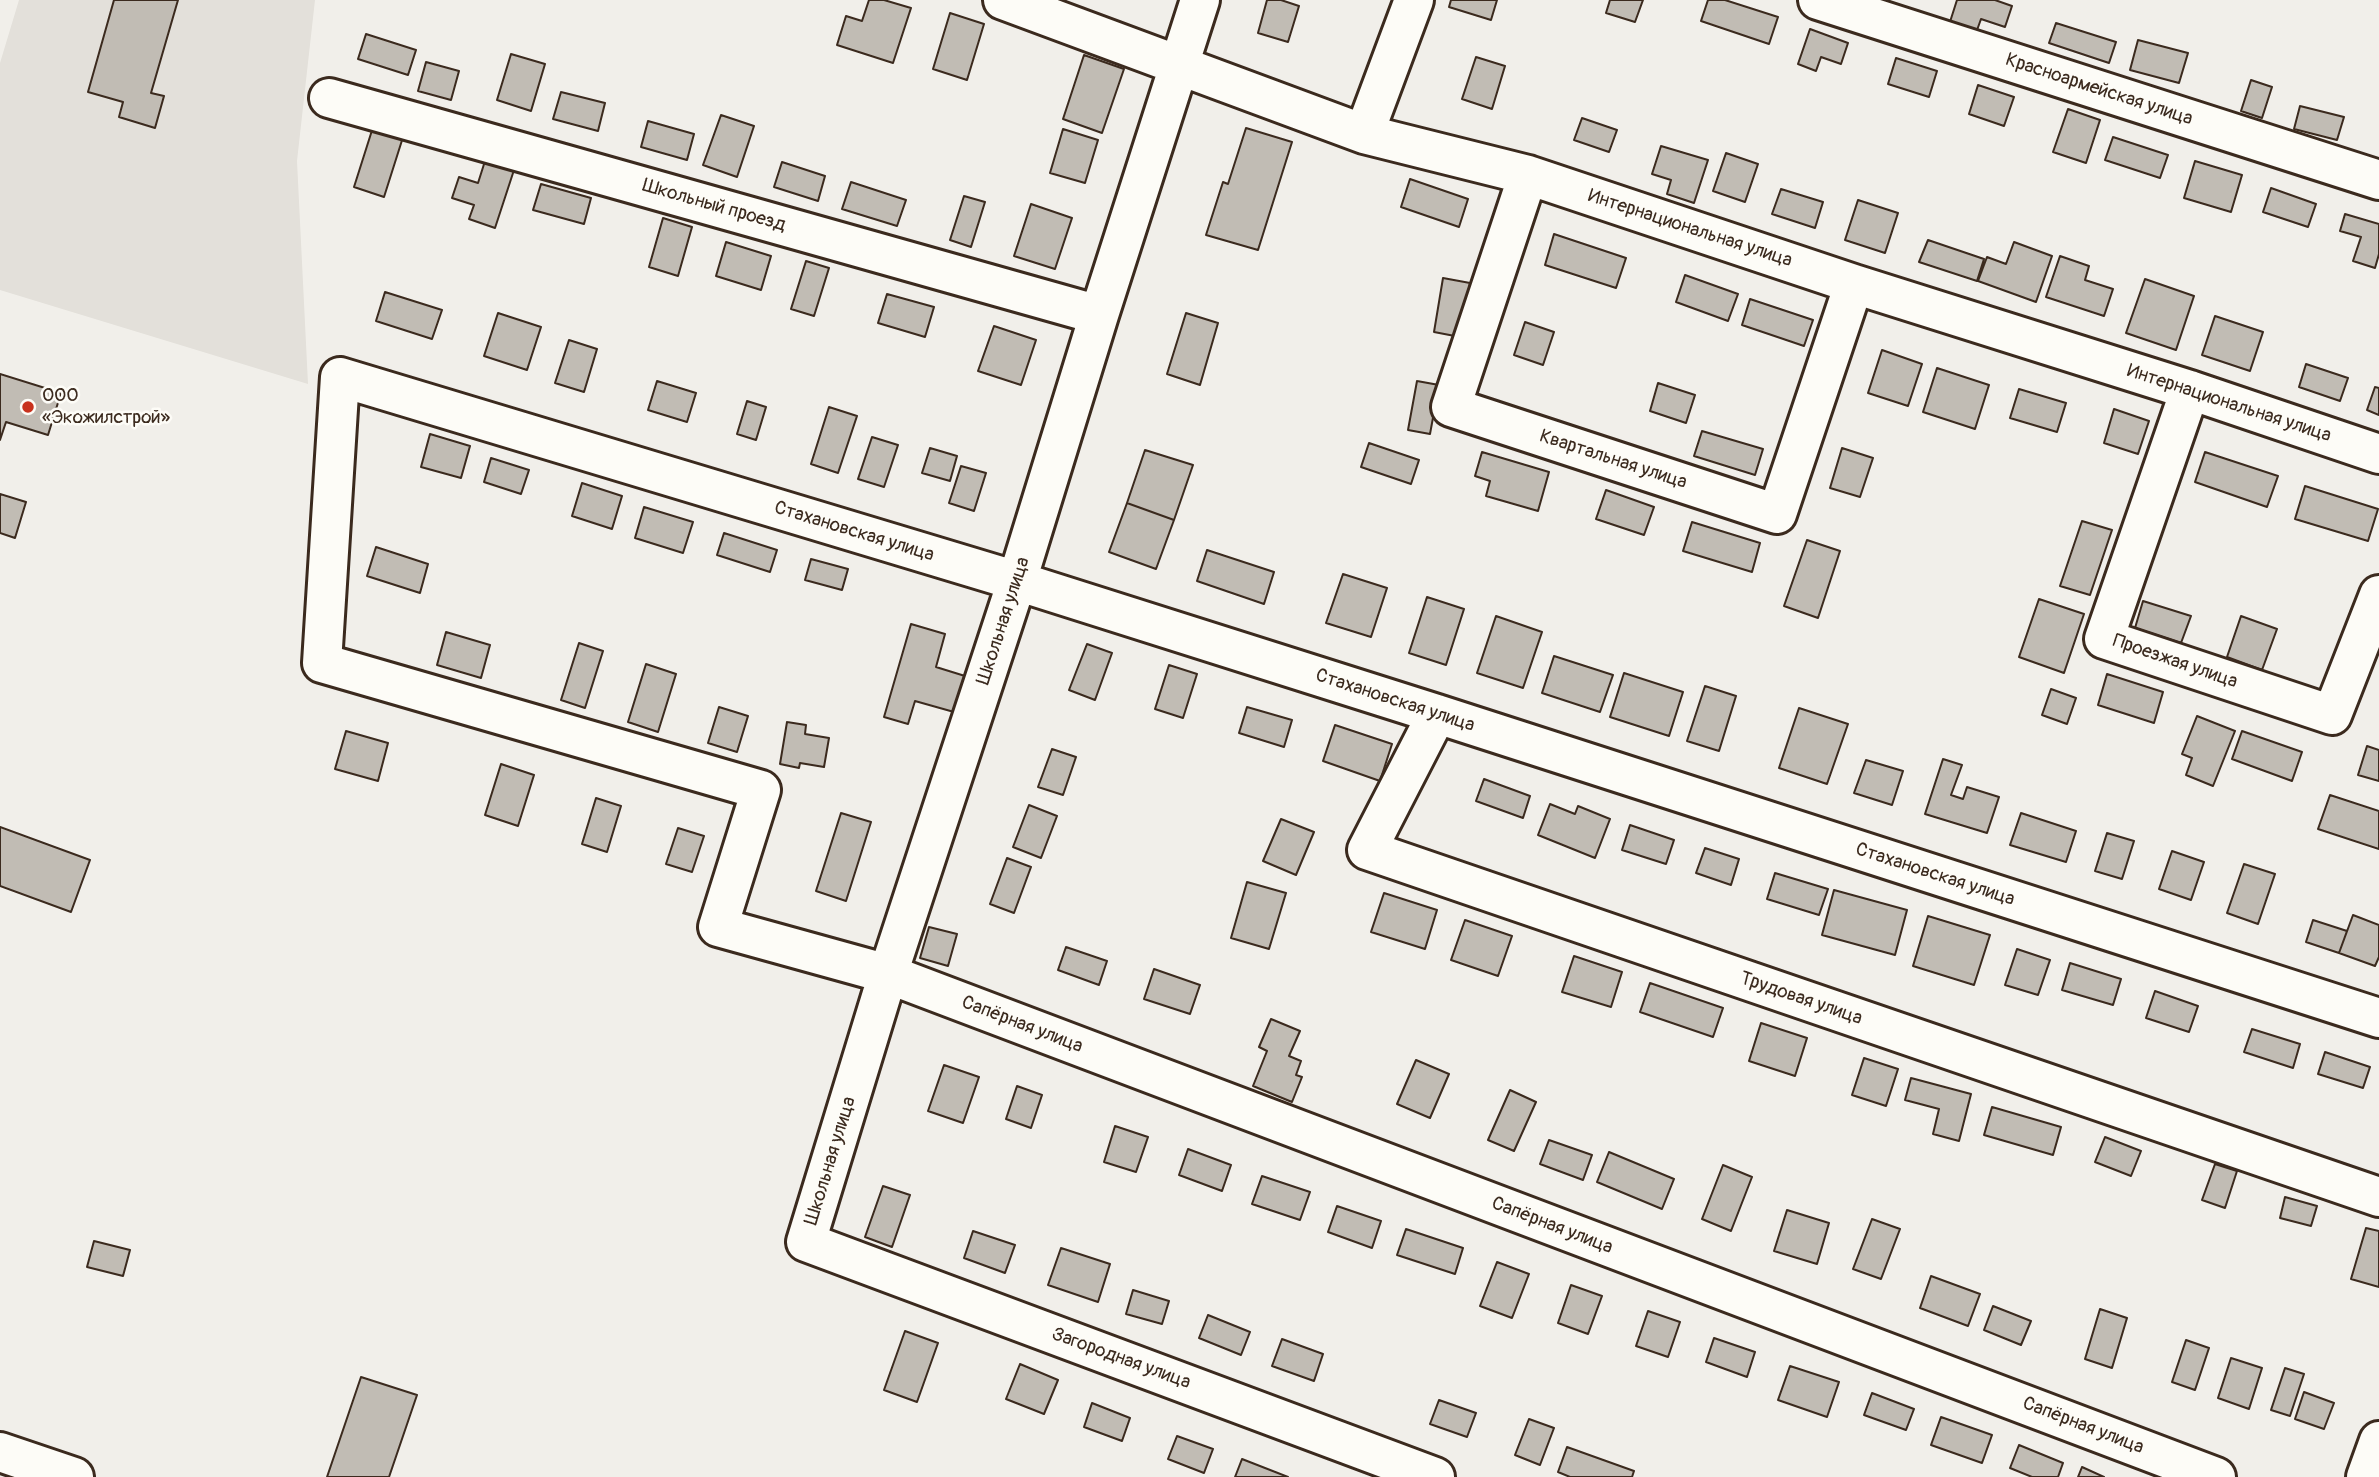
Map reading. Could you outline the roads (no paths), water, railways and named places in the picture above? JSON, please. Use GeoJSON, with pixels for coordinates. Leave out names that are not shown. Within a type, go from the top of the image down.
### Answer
{"type":"FeatureCollection","features":[{"type":"Feature","properties":{"kind":"street","name":"Интернациональная улица"},"geometry":{"type":"LineString","coordinates":[[1003,0],[1364,134],[1528,175],[2379,454]]}},
{"type":"Feature","properties":{"kind":"street","name":"Школьная улица"},"geometry":{"type":"LineString","coordinates":[[806,1242],[888,974],[1017,581],[1098,315],[1200,0]]}},
{"type":"Feature","properties":{"kind":"street"},"geometry":{"type":"LineString","coordinates":[[1364,134],[1414,0]]}},
{"type":"Feature","properties":{"kind":"street","name":"Красноармейская улица"},"geometry":{"type":"LineString","coordinates":[[1818,0],[2379,180]]}},
{"type":"Feature","properties":{"kind":"street","name":"Школьный проезд"},"geometry":{"type":"LineString","coordinates":[[329,98],[1098,315]]}},
{"type":"Feature","properties":{"kind":"street","name":"Квартальная улица"},"geometry":{"type":"LineString","coordinates":[[1528,175],[1451,407],[1777,514],[1854,284]]}},
{"type":"Feature","properties":{"kind":"street","name":"Стахановская улица"},"geometry":{"type":"LineString","coordinates":[[888,974],[718,927],[761,790],[322,663],[340,377],[1017,581],[2379,1018]]}},
{"type":"Feature","properties":{"kind":"street","name":"Проезжая улица"},"geometry":{"type":"LineString","coordinates":[[2190,390],[2105,639],[2332,715],[2379,595]]}},
{"type":"Feature","properties":{"kind":"street","name":"Трудовая улица"},"geometry":{"type":"LineString","coordinates":[[1437,714],[1367,850],[2379,1197]]}},
{"type":"Feature","properties":{"kind":"street","name":"Сапёрная улица"},"geometry":{"type":"LineString","coordinates":[[888,974],[2217,1477]]}},
{"type":"Feature","properties":{"kind":"street","name":"Загородная улица"},"geometry":{"type":"LineString","coordinates":[[806,1242],[1435,1477]]}},
{"type":"Feature","properties":{"kind":"street"},"geometry":{"type":"LineString","coordinates":[[2366,1477],[2379,1441]]}},
{"type":"Feature","properties":{"kind":"street"},"geometry":{"type":"LineString","coordinates":[[0,1452],[74,1477]]}},
{"type":"Feature","properties":{"kind":"place","name":"ООО «Экожилстрой»"},"geometry":{"type":"Point","coordinates":[28,407]}}]}
